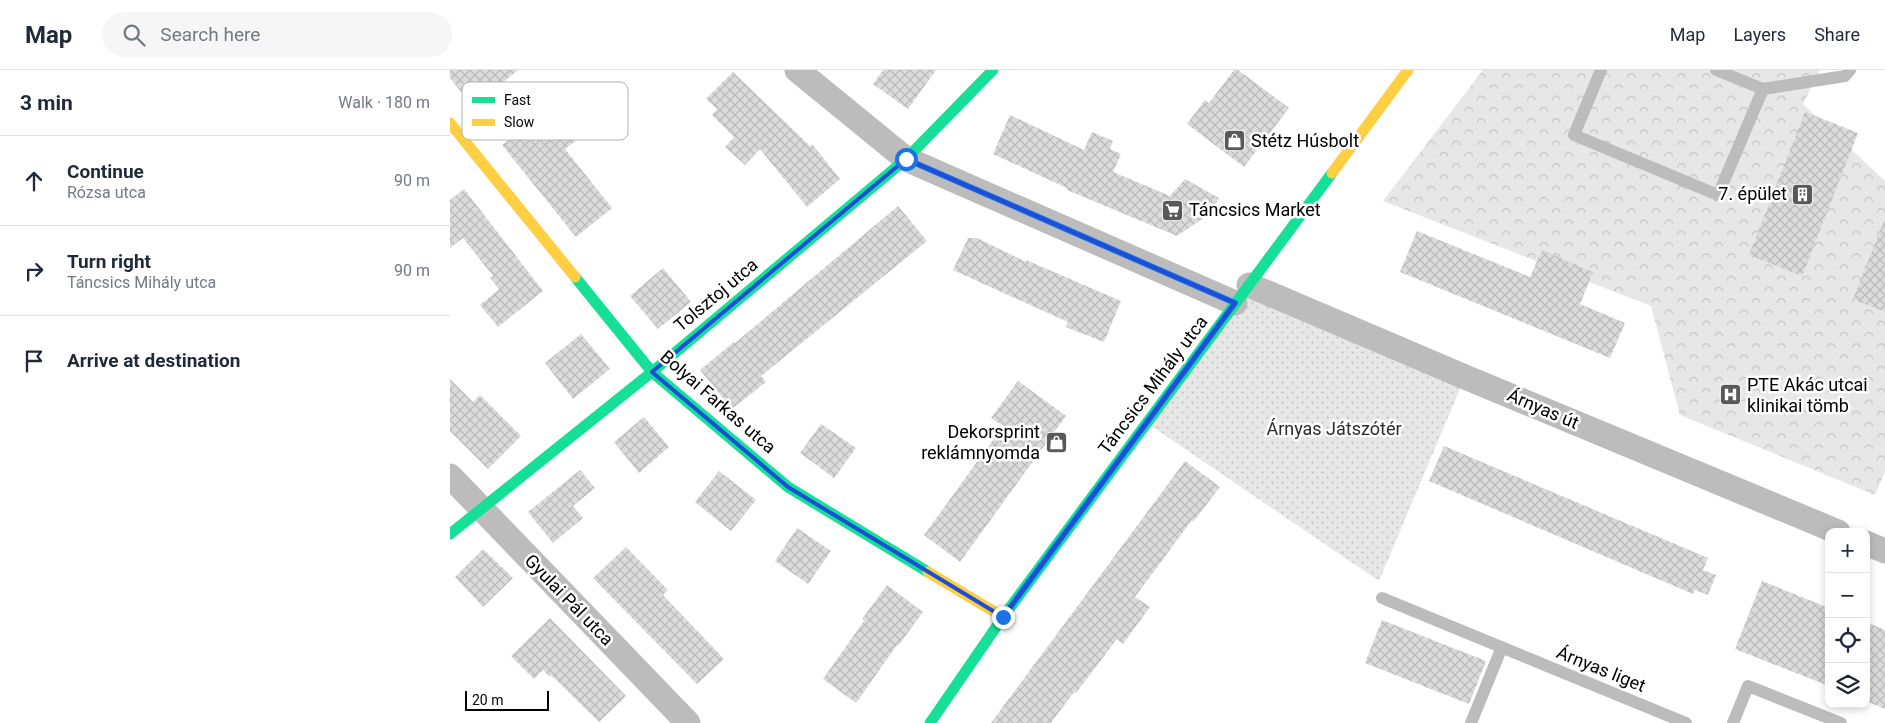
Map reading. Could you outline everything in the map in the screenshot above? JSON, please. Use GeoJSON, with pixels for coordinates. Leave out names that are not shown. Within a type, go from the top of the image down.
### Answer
{"type":"FeatureCollection","features":[{"type":"Feature","properties":{"kind":"street","name":"Árnyas út"},"geometry":{"type":"LineString","coordinates":[[797,70],[906,159],[1242,294],[1495,381],[1829,528]]}},
{"type":"Feature","properties":{"kind":"street","name":"Tolsztoj utca"},"geometry":{"type":"LineString","coordinates":[[450,534],[652,372],[906,159],[993,70]]}},
{"type":"Feature","properties":{"kind":"street","name":"Táncsics Mihály utca"},"geometry":{"type":"LineString","coordinates":[[930,723],[1003,617],[1408,70]]}},
{"type":"Feature","properties":{"kind":"street","name":"Bolyai Farkas utca"},"geometry":{"type":"LineString","coordinates":[[450,123],[462,138]]}},
{"type":"Feature","properties":{"kind":"street","name":"Bolyai Farkas utca"},"geometry":{"type":"LineString","coordinates":[[464,140],[652,372],[788,487],[1003,617]]}},
{"type":"Feature","properties":{"kind":"street","name":"Gyulai Pál utca"},"geometry":{"type":"LineString","coordinates":[[450,476],[688,723]]}},
{"type":"Feature","properties":{"kind":"street"},"geometry":{"type":"LineString","coordinates":[[1870,545],[1885,551]]}},
{"type":"Feature","properties":{"kind":"lane"},"geometry":{"type":"LineString","coordinates":[[1601,70],[1574,135],[1718,195],[1763,89]]}},
{"type":"Feature","properties":{"kind":"lane"},"geometry":{"type":"LineString","coordinates":[[1716,70],[1763,89],[1846,76],[1850,70]]}},
{"type":"Feature","properties":{"kind":"lane","name":"Árnyas liget"},"geometry":{"type":"LineString","coordinates":[[1382,598],[1686,723]]}},
{"type":"Feature","properties":{"kind":"lane"},"geometry":{"type":"LineString","coordinates":[[1471,723],[1502,647]]}},
{"type":"Feature","properties":{"kind":"lane"},"geometry":{"type":"LineString","coordinates":[[1733,723],[1748,686],[1841,723]]}},
{"type":"Feature","properties":{"kind":"highlighted area"},"geometry":{"type":"Polygon","coordinates":[[[906,159],[1235,303],[1003,617],[788,487],[652,372],[906,159]]]}},
{"type":"Feature","properties":{"kind":"green space","name":"PTE Akác utcai klinikai tömb"},"geometry":{"type":"Polygon","coordinates":[[[1483,70],[1820,70],[1803,104],[1885,181],[1885,472],[1875,495],[1680,415],[1651,306],[1383,201],[1483,70]]]}},
{"type":"Feature","properties":{"kind":"green space","name":"Árnyas Játszótér"},"geometry":{"type":"Polygon","coordinates":[[[1249,285],[1465,377],[1379,581],[1147,423],[1249,285]]]}},
{"type":"Feature","properties":{"kind":"building"},"geometry":{"type":"Polygon","coordinates":[[[450,70],[518,70],[503,82],[462,82],[462,93],[450,78],[450,70]]]}},
{"type":"Feature","properties":{"kind":"building"},"geometry":{"type":"Polygon","coordinates":[[[883,70],[936,70],[908,109],[873,84],[883,70]]]}},
{"type":"Feature","properties":{"kind":"building"},"geometry":{"type":"Polygon","coordinates":[[[1234,70],[1238,70],[1289,108],[1244,167],[1187,124],[1205,100],[1209,103],[1234,70]]]}},
{"type":"Feature","properties":{"kind":"building"},"geometry":{"type":"Polygon","coordinates":[[[733,72],[810,146],[812,144],[840,179],[807,207],[760,149],[745,165],[725,147],[734,137],[712,115],[717,109],[706,99],[733,72]]]}},
{"type":"Feature","properties":{"kind":"building","name":"7. épület"},"geometry":{"type":"Polygon","coordinates":[[[1805,112],[1858,133],[1802,276],[1749,255],[1805,112]]]}},
{"type":"Feature","properties":{"kind":"building"},"geometry":{"type":"Polygon","coordinates":[[[1010,115],[1084,150],[1092,132],[1113,141],[1110,149],[1121,154],[1113,172],[1170,196],[1185,179],[1219,198],[1211,213],[1177,236],[1067,190],[1067,188],[993,154],[1010,115]]]}},
{"type":"Feature","properties":{"kind":"building"},"geometry":{"type":"Polygon","coordinates":[[[508,140],[577,140],[565,149],[612,208],[576,237],[502,145],[508,140]]]}},
{"type":"Feature","properties":{"kind":"building"},"geometry":{"type":"Polygon","coordinates":[[[464,189],[543,291],[498,327],[480,305],[499,289],[490,278],[493,276],[463,238],[450,248],[450,200],[464,189]]]}},
{"type":"Feature","properties":{"kind":"building"},"geometry":{"type":"Polygon","coordinates":[[[898,206],[927,241],[761,376],[766,382],[732,409],[700,370],[735,343],[898,206]]]}},
{"type":"Feature","properties":{"kind":"building"},"geometry":{"type":"Polygon","coordinates":[[[1885,221],[1885,312],[1853,299],[1885,221]]]}},
{"type":"Feature","properties":{"kind":"building"},"geometry":{"type":"Polygon","coordinates":[[[1417,231],[1530,277],[1542,250],[1593,272],[1580,304],[1625,323],[1610,358],[1400,272],[1417,231]]]}},
{"type":"Feature","properties":{"kind":"building"},"geometry":{"type":"Polygon","coordinates":[[[968,238],[977,238],[1026,262],[1026,260],[1121,301],[1104,342],[1066,327],[1068,322],[953,270],[968,238]]]}},
{"type":"Feature","properties":{"kind":"building"},"geometry":{"type":"Polygon","coordinates":[[[663,268],[691,302],[658,329],[630,296],[663,268]]]}},
{"type":"Feature","properties":{"kind":"building"},"geometry":{"type":"Polygon","coordinates":[[[581,334],[610,369],[573,399],[545,363],[581,334]]]}},
{"type":"Feature","properties":{"kind":"building"},"geometry":{"type":"Polygon","coordinates":[[[450,379],[473,402],[480,395],[521,436],[488,469],[450,431],[450,379]]]}},
{"type":"Feature","properties":{"kind":"building"},"geometry":{"type":"Polygon","coordinates":[[[1018,381],[1066,416],[960,562],[924,535],[1003,426],[991,418],[1018,381]]]}},
{"type":"Feature","properties":{"kind":"building"},"geometry":{"type":"Polygon","coordinates":[[[644,417],[669,447],[639,473],[614,442],[644,417]]]}},
{"type":"Feature","properties":{"kind":"building"},"geometry":{"type":"Polygon","coordinates":[[[821,424],[856,448],[834,478],[800,453],[821,424]]]}},
{"type":"Feature","properties":{"kind":"building"},"geometry":{"type":"Polygon","coordinates":[[[1444,446],[1708,558],[1703,570],[1716,575],[1708,595],[1695,590],[1693,594],[1429,481],[1444,446]]]}},
{"type":"Feature","properties":{"kind":"building"},"geometry":{"type":"Polygon","coordinates":[[[1185,461],[1220,487],[1193,522],[1192,520],[1135,597],[1150,607],[1123,644],[1117,639],[1051,723],[991,723],[1185,461]]]}},
{"type":"Feature","properties":{"kind":"building"},"geometry":{"type":"Polygon","coordinates":[[[580,470],[595,488],[573,506],[583,518],[553,543],[528,512],[580,470]]]}},
{"type":"Feature","properties":{"kind":"building"},"geometry":{"type":"Polygon","coordinates":[[[719,471],[756,500],[731,531],[695,502],[719,471]]]}},
{"type":"Feature","properties":{"kind":"building"},"geometry":{"type":"Polygon","coordinates":[[[797,528],[831,551],[808,584],[775,561],[797,528]]]}},
{"type":"Feature","properties":{"kind":"building"},"geometry":{"type":"Polygon","coordinates":[[[626,547],[668,590],[663,595],[724,659],[697,684],[593,578],[626,547]]]}},
{"type":"Feature","properties":{"kind":"building"},"geometry":{"type":"Polygon","coordinates":[[[483,549],[513,578],[483,607],[455,577],[483,549]]]}},
{"type":"Feature","properties":{"kind":"building"},"geometry":{"type":"Polygon","coordinates":[[[1762,581],[1825,606],[1825,684],[1735,649],[1762,581]]]}},
{"type":"Feature","properties":{"kind":"building"},"geometry":{"type":"Polygon","coordinates":[[[887,585],[923,612],[856,703],[823,679],[864,621],[862,619],[887,585]]]}},
{"type":"Feature","properties":{"kind":"building"},"geometry":{"type":"Polygon","coordinates":[[[550,618],[626,696],[599,722],[551,675],[550,677],[543,670],[534,679],[511,656],[550,618]]]}},
{"type":"Feature","properties":{"kind":"building"},"geometry":{"type":"Polygon","coordinates":[[[1382,620],[1486,661],[1469,704],[1365,663],[1382,620]]]}},
{"type":"Feature","properties":{"kind":"building"},"geometry":{"type":"Polygon","coordinates":[[[1870,624],[1885,630],[1885,709],[1870,703],[1870,624]]]}},
{"type":"Feature","properties":{"kind":"traffic: fast"},"geometry":{"type":"LineString","coordinates":[[450,534],[652,372],[906,159],[993,70]]}},
{"type":"Feature","properties":{"kind":"traffic: fast"},"geometry":{"type":"LineString","coordinates":[[930,723],[1003,617],[1332,173]]}},
{"type":"Feature","properties":{"kind":"traffic: fast"},"geometry":{"type":"LineString","coordinates":[[575,277],[652,372],[788,487],[928,572]]}},
{"type":"Feature","properties":{"kind":"traffic: slow"},"geometry":{"type":"LineString","coordinates":[[1332,173],[1408,70]]}},
{"type":"Feature","properties":{"kind":"traffic: slow"},"geometry":{"type":"LineString","coordinates":[[450,123],[462,138]]}},
{"type":"Feature","properties":{"kind":"traffic: slow"},"geometry":{"type":"LineString","coordinates":[[464,140],[575,277]]}},
{"type":"Feature","properties":{"kind":"traffic: slow"},"geometry":{"type":"LineString","coordinates":[[928,572],[1003,617]]}},
{"type":"Feature","properties":{"kind":"place","name":"Stétz Húsbolt"},"geometry":{"type":"Point","coordinates":[1235,141]}},
{"type":"Feature","properties":{"kind":"place","name":"7. épület"},"geometry":{"type":"Point","coordinates":[1803,194]}},
{"type":"Feature","properties":{"kind":"place","name":"Táncsics Market"},"geometry":{"type":"Point","coordinates":[1173,210]}},
{"type":"Feature","properties":{"kind":"place","name":"PTE Akác utcai klinikai tömb"},"geometry":{"type":"Point","coordinates":[1731,395]}},
{"type":"Feature","properties":{"kind":"place","name":"Dekorsprint reklámnyomda"},"geometry":{"type":"Point","coordinates":[1056,442]}},
{"type":"Feature","properties":{"kind":"route"},"geometry":{"type":"LineString","coordinates":[[906,159],[1235,303],[1003,617]]}}]}
